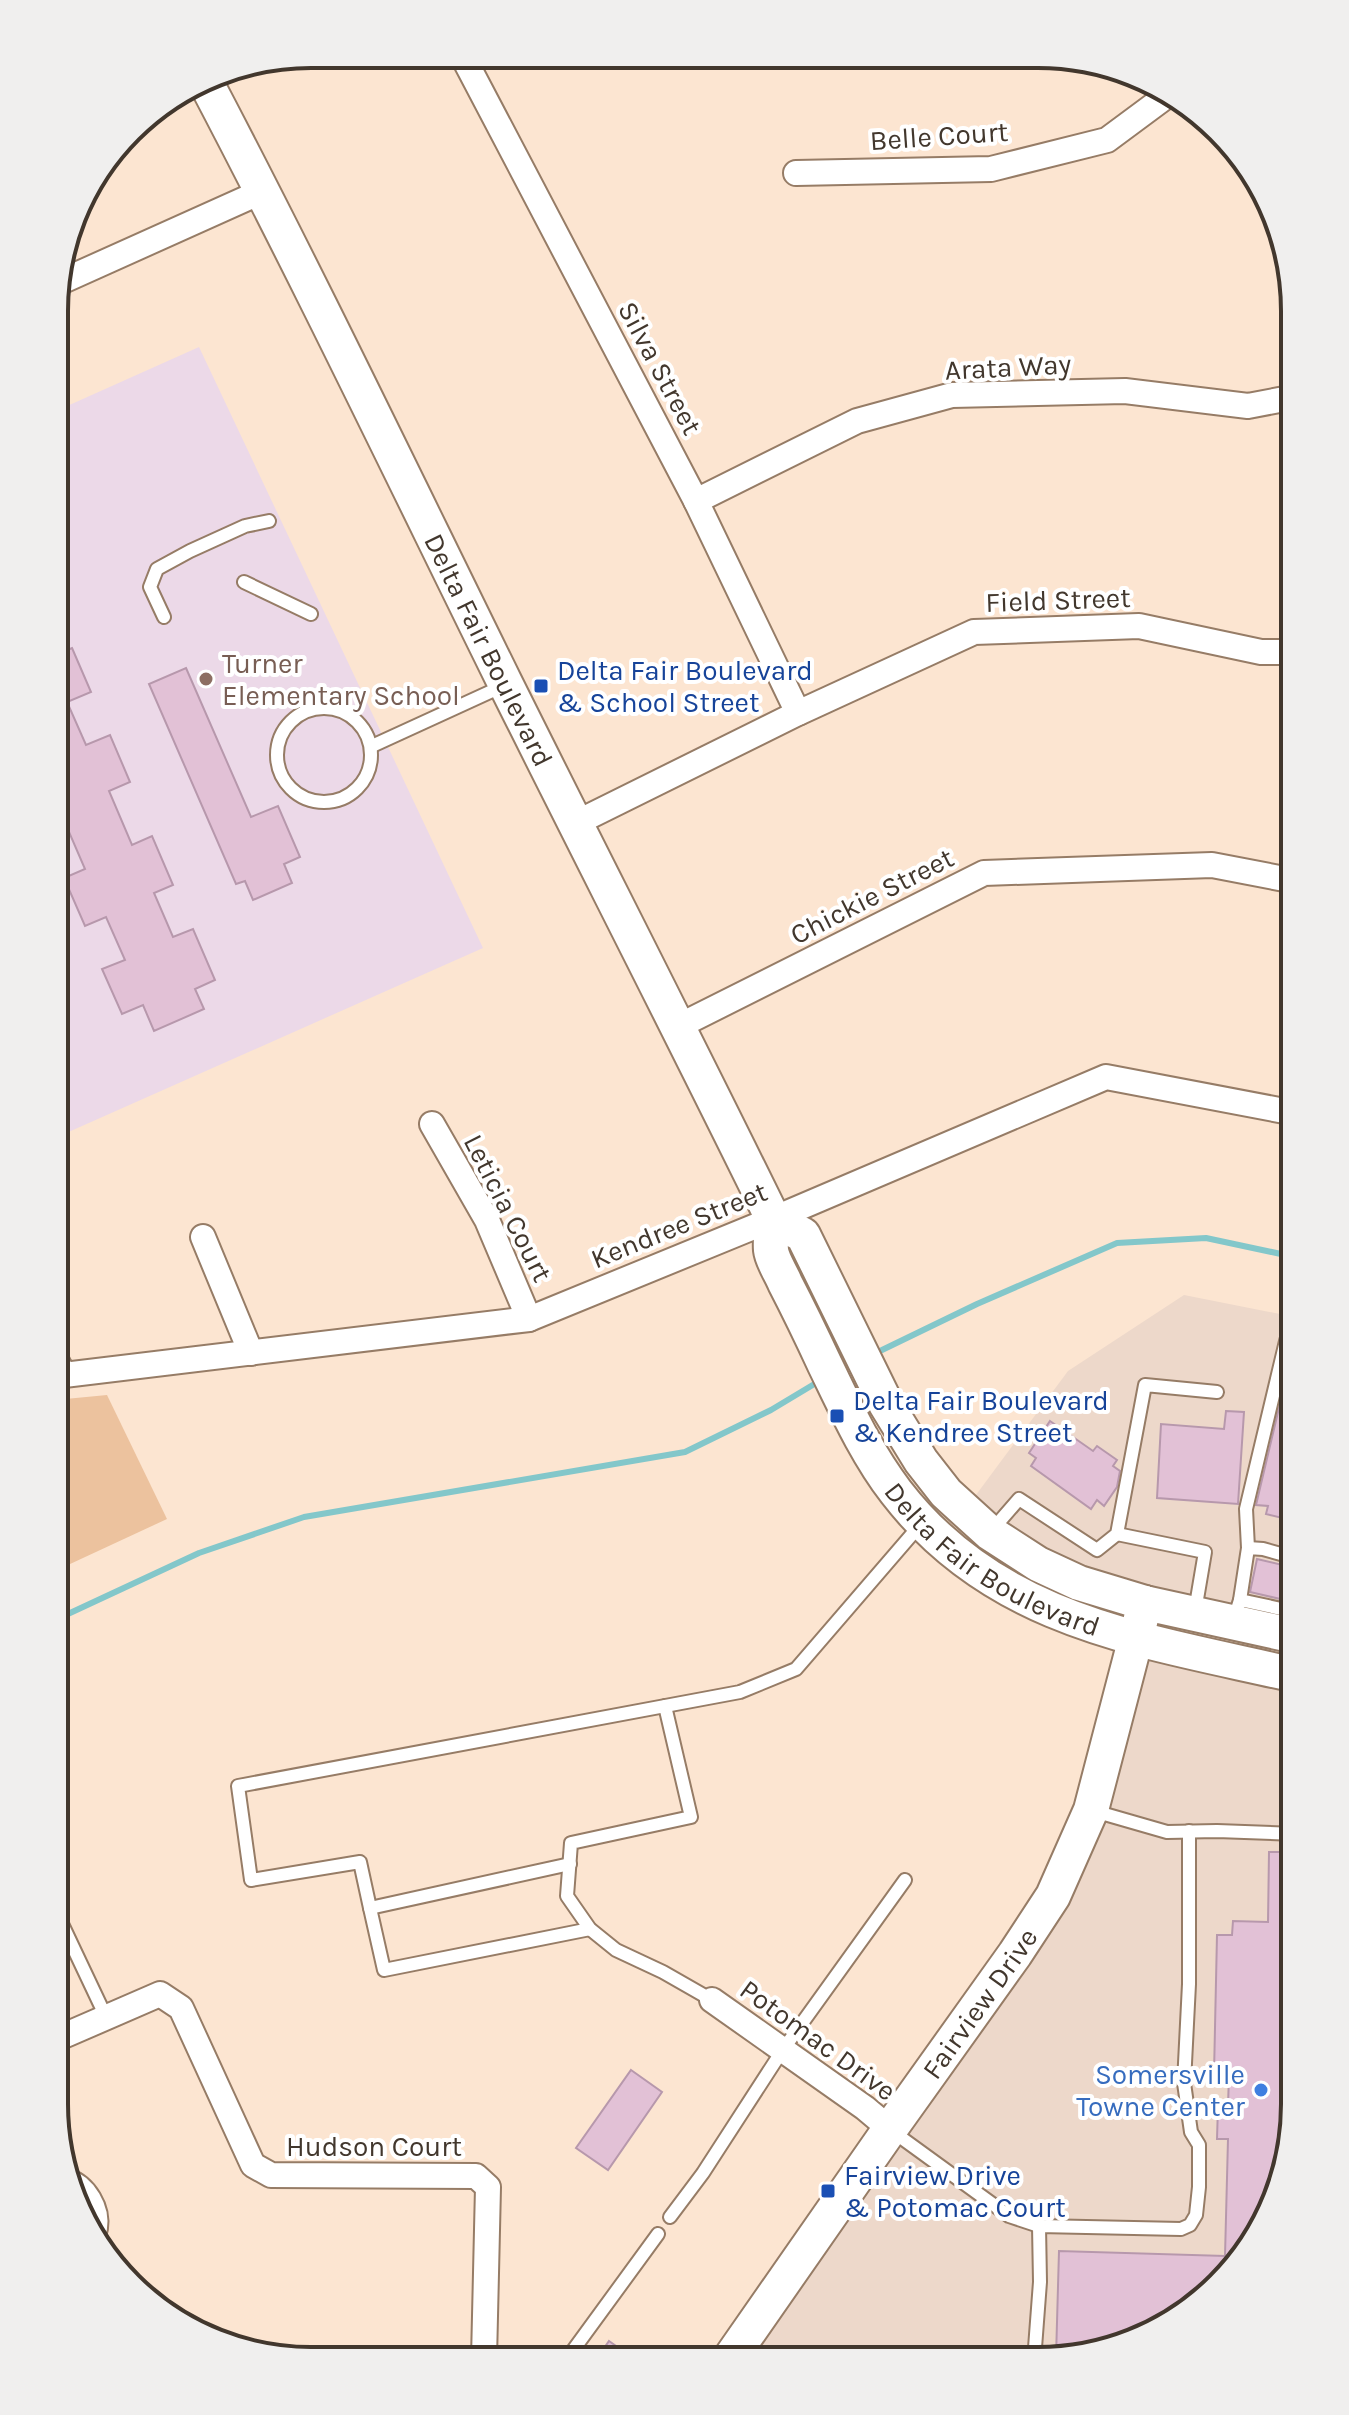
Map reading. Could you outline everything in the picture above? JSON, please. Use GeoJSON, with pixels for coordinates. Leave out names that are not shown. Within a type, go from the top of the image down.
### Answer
{"type":"FeatureCollection","features":[{"type":"Feature","properties":{"kind":"main road","name":"Delta Fair Boulevard"},"geometry":{"type":"LineString","coordinates":[[210,90],[263,191],[773,1219],[771,1252],[847,1411],[879,1469],[922,1523],[974,1567],[1022,1598],[1071,1619],[1137,1638],[1280,1672]]}},
{"type":"Feature","properties":{"kind":"main road","name":"Delta Fair Boulevard"},"geometry":{"type":"LineString","coordinates":[[773,1219],[803,1235],[886,1404],[921,1461],[946,1493],[990,1533],[1059,1575],[1145,1603],[1194,1613],[1236,1611],[1280,1630]]}},
{"type":"Feature","properties":{"kind":"main road","name":"Fairview Drive"},"geometry":{"type":"LineString","coordinates":[[738,2347],[1037,1923],[1065,1870],[1091,1810],[1145,1603]]}},
{"type":"Feature","properties":{"kind":"street","name":"Silva Street"},"geometry":{"type":"LineString","coordinates":[[469,69],[696,501],[798,713]]}},
{"type":"Feature","properties":{"kind":"street","name":"Belle Court"},"geometry":{"type":"LineString","coordinates":[[796,173],[991,169],[1107,140],[1160,101]]}},
{"type":"Feature","properties":{"kind":"street"},"geometry":{"type":"LineString","coordinates":[[70,278],[263,191]]}},
{"type":"Feature","properties":{"kind":"street","name":"Arata Way"},"geometry":{"type":"LineString","coordinates":[[696,501],[857,421],[952,395],[1125,391],[1248,406],[1281,400]]}},
{"type":"Feature","properties":{"kind":"street","name":"Field Street"},"geometry":{"type":"LineString","coordinates":[[576,823],[798,713],[974,632],[1139,626],[1261,652],[1281,652]]}},
{"type":"Feature","properties":{"kind":"street","name":"Chickie Street"},"geometry":{"type":"LineString","coordinates":[[679,1026],[984,873],[1212,865],[1281,878]]}},
{"type":"Feature","properties":{"kind":"street","name":"Kendree Street"},"geometry":{"type":"LineString","coordinates":[[68,1365],[251,1353],[529,1319],[1106,1077],[1281,1110]]}},
{"type":"Feature","properties":{"kind":"street","name":"Leticia Court"},"geometry":{"type":"LineString","coordinates":[[432,1124],[487,1220],[529,1319]]}},
{"type":"Feature","properties":{"kind":"street"},"geometry":{"type":"LineString","coordinates":[[203,1237],[251,1353]]}},
{"type":"Feature","properties":{"kind":"street","name":"Hudson Court"},"geometry":{"type":"LineString","coordinates":[[68,2034],[160,1994],[181,2008],[253,2165],[271,2175],[476,2176],[488,2187],[486,2347]]}},
{"type":"Feature","properties":{"kind":"street","name":"Potomac Drive"},"geometry":{"type":"LineString","coordinates":[[712,2000],[890,2129]]}},
{"type":"Feature","properties":{"kind":"street"},"geometry":{"type":"LineString","coordinates":[[85,2192],[94,2214]]}},
{"type":"Feature","properties":{"kind":"lane"},"geometry":{"type":"LineString","coordinates":[[164,617],[150,587],[157,569],[245,526],[269,521]]}},
{"type":"Feature","properties":{"kind":"lane"},"geometry":{"type":"LineString","coordinates":[[244,582],[311,614]]}},
{"type":"Feature","properties":{"kind":"lane"},"geometry":{"type":"LineString","coordinates":[[372,746],[506,684]]}},
{"type":"Feature","properties":{"kind":"lane"},"geometry":{"type":"LineString","coordinates":[[331,706],[358,719],[372,746],[368,776],[347,798],[318,803],[290,790],[276,763],[280,733],[301,711],[331,706]]}},
{"type":"Feature","properties":{"kind":"lane"},"geometry":{"type":"LineString","coordinates":[[1280,1364],[1246,1509],[1248,1548],[1236,1611],[1280,1612]]}},
{"type":"Feature","properties":{"kind":"lane"},"geometry":{"type":"LineString","coordinates":[[990,1533],[1019,1499],[1097,1550],[1117,1534],[1145,1385],[1217,1392]]}},
{"type":"Feature","properties":{"kind":"lane"},"geometry":{"type":"LineString","coordinates":[[590,1929],[384,1970],[360,1862],[251,1880],[238,1786],[740,1692],[796,1669],[922,1523]]}},
{"type":"Feature","properties":{"kind":"lane"},"geometry":{"type":"LineString","coordinates":[[1117,1534],[1205,1552],[1194,1613]]}},
{"type":"Feature","properties":{"kind":"lane"},"geometry":{"type":"LineString","coordinates":[[1248,1548],[1280,1554]]}},
{"type":"Feature","properties":{"kind":"lane"},"geometry":{"type":"LineString","coordinates":[[665,1706],[691,1817],[571,1843],[567,1896],[590,1929],[616,1950],[712,2000]]}},
{"type":"Feature","properties":{"kind":"lane"},"geometry":{"type":"LineString","coordinates":[[1091,1810],[1167,1832],[1280,1834]]}},
{"type":"Feature","properties":{"kind":"lane"},"geometry":{"type":"LineString","coordinates":[[890,2129],[1009,2216],[1039,2226],[1181,2229],[1190,2225],[1196,2215],[1199,2145],[1191,2132],[1184,2083],[1189,1984],[1189,1831]]}},
{"type":"Feature","properties":{"kind":"lane"},"geometry":{"type":"LineString","coordinates":[[370,1908],[570,1864]]}},
{"type":"Feature","properties":{"kind":"lane"},"geometry":{"type":"LineString","coordinates":[[670,2217],[703,2173],[782,2051],[905,1880]]}},
{"type":"Feature","properties":{"kind":"lane"},"geometry":{"type":"LineString","coordinates":[[68,1937],[106,2017]]}},
{"type":"Feature","properties":{"kind":"lane"},"geometry":{"type":"LineString","coordinates":[[1035,2347],[1040,2282],[1039,2226]]}},
{"type":"Feature","properties":{"kind":"lane"},"geometry":{"type":"LineString","coordinates":[[575,2347],[658,2234]]}},
{"type":"Feature","properties":{"kind":"shaded area","name":"Turner Elementary School"},"geometry":{"type":"Polygon","coordinates":[[[199,347],[483,948],[68,1132],[68,406],[199,347]]]}},
{"type":"Feature","properties":{"kind":"shaded area"},"geometry":{"type":"Polygon","coordinates":[[[1184,1295],[1280,1314],[1280,1627],[1055,1565],[970,1503],[1068,1371],[1184,1295]]]}},
{"type":"Feature","properties":{"kind":"shaded area"},"geometry":{"type":"Polygon","coordinates":[[[107,1395],[167,1519],[68,1565],[68,1399],[107,1395]]]}},
{"type":"Feature","properties":{"kind":"shaded area"},"geometry":{"type":"Polygon","coordinates":[[[1137,1638],[1280,1672],[1280,2120],[1276,2152],[1263,2197],[1231,2252],[1210,2276],[1173,2306],[1146,2322],[1086,2342],[1038,2347],[738,2347],[1037,1923],[1137,1638]]]}},
{"type":"Feature","properties":{"kind":"building"},"geometry":{"type":"Polygon","coordinates":[[[72,648],[91,692],[68,702],[68,650],[72,648]]]}},
{"type":"Feature","properties":{"kind":"building"},"geometry":{"type":"Polygon","coordinates":[[[186,668],[251,817],[278,806],[300,857],[284,864],[292,883],[253,900],[245,881],[236,884],[149,684],[186,668]]]}},
{"type":"Feature","properties":{"kind":"building"},"geometry":{"type":"Polygon","coordinates":[[[68,704],[86,745],[110,735],[130,782],[109,791],[132,845],[152,836],[173,885],[154,893],[173,937],[193,929],[215,980],[195,989],[204,1009],[154,1031],[143,1005],[122,1014],[102,969],[125,960],[106,917],[85,926],[68,887],[68,876],[85,869],[68,830],[68,704]]]}},
{"type":"Feature","properties":{"kind":"building"},"geometry":{"type":"Polygon","coordinates":[[[1280,1402],[1280,1517],[1266,1514],[1268,1506],[1256,1505],[1280,1402]]]}},
{"type":"Feature","properties":{"kind":"building"},"geometry":{"type":"Polygon","coordinates":[[[1226,1411],[1244,1412],[1238,1504],[1157,1498],[1161,1424],[1224,1429],[1226,1411]]]}},
{"type":"Feature","properties":{"kind":"building"},"geometry":{"type":"Polygon","coordinates":[[[1050,1421],[1093,1451],[1097,1446],[1117,1460],[1113,1466],[1120,1471],[1117,1487],[1104,1506],[1097,1500],[1091,1509],[1031,1466],[1036,1458],[1029,1453],[1050,1421]]]}},
{"type":"Feature","properties":{"kind":"building"},"geometry":{"type":"Polygon","coordinates":[[[1257,1559],[1280,1565],[1280,1599],[1250,1592],[1257,1559]]]}},
{"type":"Feature","properties":{"kind":"building","name":"Somersville Towne Center"},"geometry":{"type":"Polygon","coordinates":[[[1269,1852],[1280,1852],[1280,2120],[1276,2152],[1263,2197],[1231,2252],[1210,2276],[1173,2306],[1146,2322],[1116,2334],[1056,2346],[1059,2251],[1225,2256],[1228,2139],[1217,2139],[1218,2106],[1228,2106],[1229,2074],[1214,2074],[1217,1935],[1232,1935],[1233,1921],[1268,1922],[1269,1852]]]}},
{"type":"Feature","properties":{"kind":"building"},"geometry":{"type":"Polygon","coordinates":[[[631,2070],[662,2092],[608,2170],[576,2148],[631,2070]]]}},
{"type":"Feature","properties":{"kind":"waterway"},"geometry":{"type":"LineString","coordinates":[[882,1350],[977,1304],[1117,1243],[1206,1238],[1280,1254]]}},
{"type":"Feature","properties":{"kind":"waterway"},"geometry":{"type":"LineString","coordinates":[[68,1614],[199,1553],[304,1517],[685,1452],[771,1410],[816,1383]]}},
{"type":"Feature","properties":{"kind":"place","name":"Turner Elementary School"},"geometry":{"type":"Point","coordinates":[206,679]}},
{"type":"Feature","properties":{"kind":"place","name":"Delta Fair Boulevard & School Street"},"geometry":{"type":"Point","coordinates":[541,686]}},
{"type":"Feature","properties":{"kind":"place","name":"Delta Fair Boulevard & Kendree Street"},"geometry":{"type":"Point","coordinates":[837,1416]}},
{"type":"Feature","properties":{"kind":"place","name":"Somersville Towne Center"},"geometry":{"type":"Point","coordinates":[1261,2090]}},
{"type":"Feature","properties":{"kind":"place","name":"Fairview Drive & Potomac Court"},"geometry":{"type":"Point","coordinates":[828,2191]}}]}
